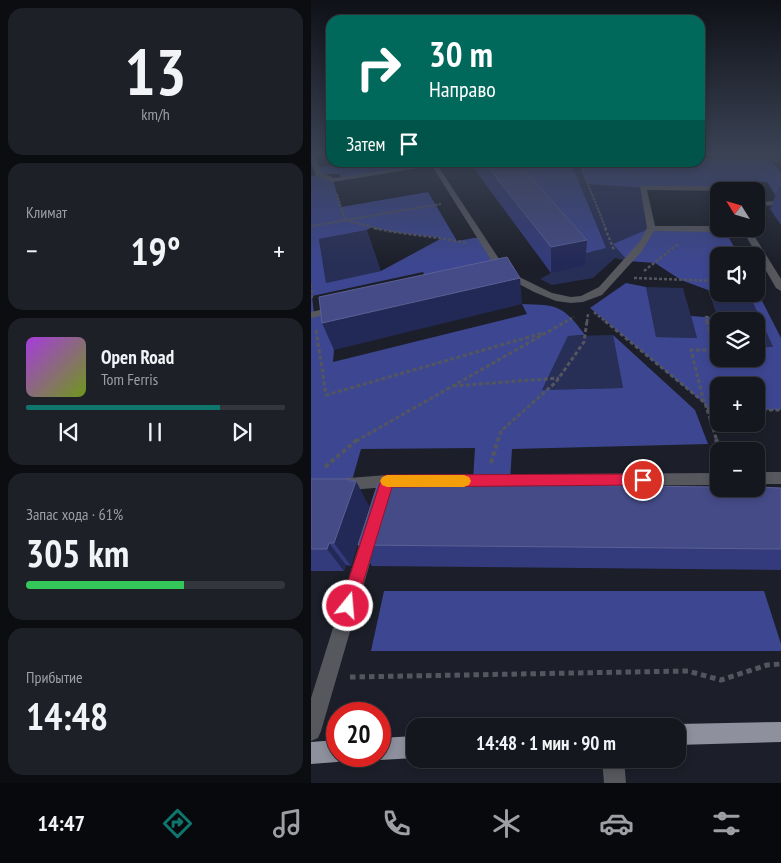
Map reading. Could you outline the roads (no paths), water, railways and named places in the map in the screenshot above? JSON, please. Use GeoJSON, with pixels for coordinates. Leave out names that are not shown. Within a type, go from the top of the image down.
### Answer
{"type":"FeatureCollection","features":[{"type":"Feature","properties":{"kind":"main road"},"geometry":{"type":"LineString","coordinates":[[686,735],[781,732]]}},
{"type":"Feature","properties":{"kind":"main road"},"geometry":{"type":"LineString","coordinates":[[391,748],[406,748]]}},
{"type":"Feature","properties":{"kind":"main road"},"geometry":{"type":"LineString","coordinates":[[311,753],[326,752]]}},
{"type":"Feature","properties":{"kind":"lane"},"geometry":{"type":"LineString","coordinates":[[451,192],[499,273],[569,301],[595,294],[607,285],[646,242],[651,228],[644,192]]}},
{"type":"Feature","properties":{"kind":"lane"},"geometry":{"type":"LineString","coordinates":[[765,204],[781,204]]}},
{"type":"Feature","properties":{"kind":"lane"},"geometry":{"type":"LineString","coordinates":[[651,228],[710,229]]}},
{"type":"Feature","properties":{"kind":"lane"},"geometry":{"type":"LineString","coordinates":[[751,238],[781,288]]}},
{"type":"Feature","properties":{"kind":"lane"},"geometry":{"type":"LineString","coordinates":[[312,314],[350,306]]}},
{"type":"Feature","properties":{"kind":"lane"},"geometry":{"type":"LineString","coordinates":[[765,478],[781,478]]}},
{"type":"Feature","properties":{"kind":"lane"},"geometry":{"type":"LineString","coordinates":[[311,487],[387,481],[710,479]]}},
{"type":"Feature","properties":{"kind":"lane"},"geometry":{"type":"LineString","coordinates":[[381,500],[387,481]]}},
{"type":"Feature","properties":{"kind":"lane"},"geometry":{"type":"LineString","coordinates":[[311,731],[375,519]]}},
{"type":"Feature","properties":{"kind":"lane"},"geometry":{"type":"LineString","coordinates":[[614,768],[615,783]]}}]}
